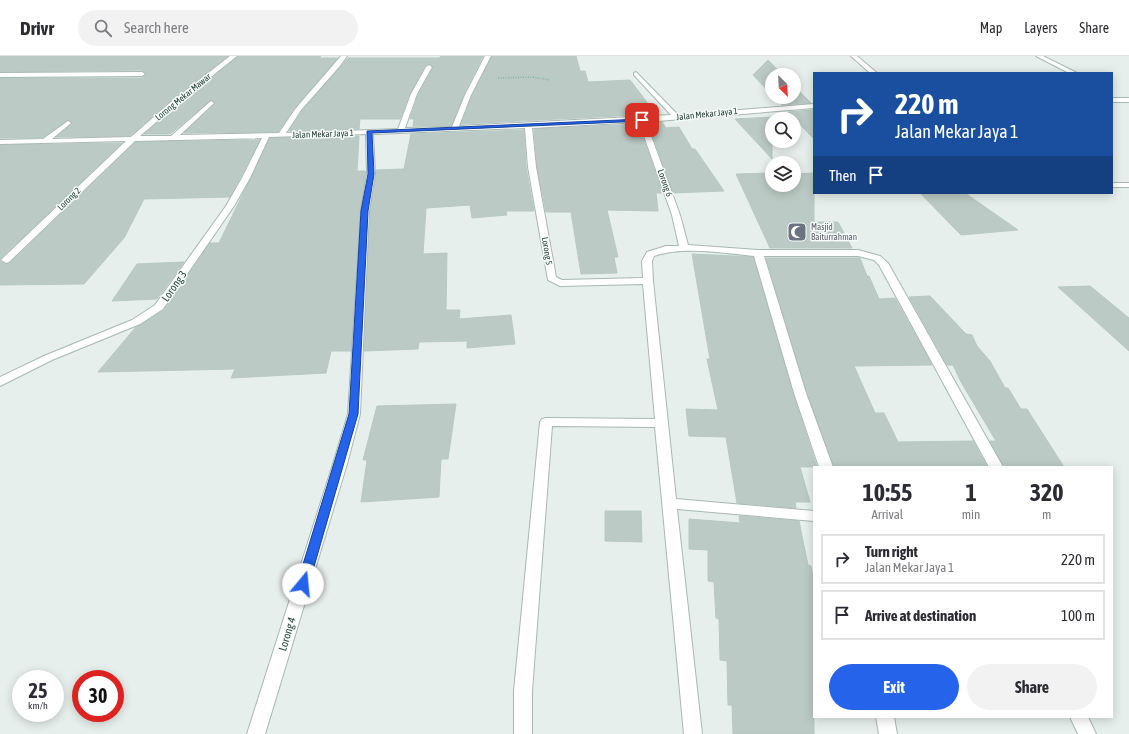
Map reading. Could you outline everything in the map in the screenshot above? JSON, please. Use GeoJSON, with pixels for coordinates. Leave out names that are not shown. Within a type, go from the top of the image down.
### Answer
{"type":"FeatureCollection","features":[{"type":"Feature","properties":{"kind":"street","name":"Lorong Mekar Mawar"},"geometry":{"type":"LineString","coordinates":[[133,138],[165,110],[234,56]]}},
{"type":"Feature","properties":{"kind":"street"},"geometry":{"type":"LineString","coordinates":[[281,135],[298,109],[344,56]]}},
{"type":"Feature","properties":{"kind":"street"},"geometry":{"type":"LineString","coordinates":[[455,129],[468,96],[488,56]]}},
{"type":"Feature","properties":{"kind":"street"},"geometry":{"type":"LineString","coordinates":[[854,56],[873,72]]}},
{"type":"Feature","properties":{"kind":"street"},"geometry":{"type":"LineString","coordinates":[[1039,56],[1072,72]]}},
{"type":"Feature","properties":{"kind":"street"},"geometry":{"type":"LineString","coordinates":[[401,130],[414,94],[429,67]]}},
{"type":"Feature","properties":{"kind":"street"},"geometry":{"type":"LineString","coordinates":[[0,75],[142,74]]}},
{"type":"Feature","properties":{"kind":"street"},"geometry":{"type":"LineString","coordinates":[[636,74],[676,117]]}},
{"type":"Feature","properties":{"kind":"street"},"geometry":{"type":"LineString","coordinates":[[1113,92],[1128,100]]}},
{"type":"Feature","properties":{"kind":"street"},"geometry":{"type":"LineString","coordinates":[[1113,100],[1128,100]]}},
{"type":"Feature","properties":{"kind":"street"},"geometry":{"type":"LineString","coordinates":[[173,138],[211,103]]}},
{"type":"Feature","properties":{"kind":"street","name":"Jalan Mekar Jaya 1"},"geometry":{"type":"LineString","coordinates":[[0,142],[281,135],[528,126],[642,120],[813,106]]}},
{"type":"Feature","properties":{"kind":"street","name":"Lorong 6"},"geometry":{"type":"LineString","coordinates":[[642,120],[676,215],[684,248]]}},
{"type":"Feature","properties":{"kind":"street"},"geometry":{"type":"LineString","coordinates":[[46,140],[68,123]]}},
{"type":"Feature","properties":{"kind":"street","name":"Lorong 5"},"geometry":{"type":"LineString","coordinates":[[528,126],[532,167],[552,278],[560,283],[648,281]]}},
{"type":"Feature","properties":{"kind":"street","name":"Lorong 4"},"geometry":{"type":"LineString","coordinates":[[256,734],[340,464],[354,414],[365,211],[371,174],[369,132]]}},
{"type":"Feature","properties":{"kind":"street","name":"Lorong 3"},"geometry":{"type":"LineString","coordinates":[[0,382],[48,358],[136,322],[159,307],[230,206],[246,178],[267,135]]}},
{"type":"Feature","properties":{"kind":"street","name":"Lorong 2"},"geometry":{"type":"LineString","coordinates":[[6,260],[133,138]]}},
{"type":"Feature","properties":{"kind":"street"},"geometry":{"type":"LineString","coordinates":[[1113,185],[1129,185]]}},
{"type":"Feature","properties":{"kind":"street"},"geometry":{"type":"LineString","coordinates":[[693,734],[648,281],[647,261],[650,254],[666,249],[684,248],[758,253],[858,253],[877,258],[883,263],[995,466]]}},
{"type":"Feature","properties":{"kind":"street"},"geometry":{"type":"LineString","coordinates":[[758,253],[800,393],[826,466]]}},
{"type":"Feature","properties":{"kind":"street"},"geometry":{"type":"LineString","coordinates":[[523,734],[523,691],[546,422],[662,423]]}},
{"type":"Feature","properties":{"kind":"street"},"geometry":{"type":"LineString","coordinates":[[669,503],[813,516]]}},
{"type":"Feature","properties":{"kind":"street"},"geometry":{"type":"LineString","coordinates":[[885,718],[888,734]]}},
{"type":"Feature","properties":{"kind":"street"},"geometry":{"type":"LineString","coordinates":[[1079,718],[1087,734]]}},
{"type":"Feature","properties":{"kind":"path"},"geometry":{"type":"LineString","coordinates":[[477,80],[514,77],[533,77],[549,80]]}},
{"type":"Feature","properties":{"kind":"building"},"geometry":{"type":"Polygon","coordinates":[[[0,56],[228,56],[170,101],[130,136],[56,137],[72,124],[72,122],[68,120],[42,138],[0,138],[0,78],[142,78],[146,74],[142,70],[0,72],[0,56]]]}},
{"type":"Feature","properties":{"kind":"building"},"geometry":{"type":"Polygon","coordinates":[[[238,56],[321,56],[319,58],[338,58],[295,107],[278,132],[184,133],[215,104],[215,102],[211,100],[170,134],[144,134],[238,56]]]}},
{"type":"Feature","properties":{"kind":"building"},"geometry":{"type":"Polygon","coordinates":[[[441,56],[483,56],[464,94],[451,126],[413,126],[414,119],[410,119],[418,95],[433,68],[433,66],[428,64],[425,66],[410,93],[400,119],[360,119],[359,129],[289,131],[302,111],[348,58],[439,58],[441,56]]]}},
{"type":"Feature","properties":{"kind":"building"},"geometry":{"type":"Polygon","coordinates":[[[492,56],[576,56],[580,71],[585,71],[588,82],[630,80],[656,114],[461,124],[472,96],[492,56]]]}},
{"type":"Feature","properties":{"kind":"building"},"geometry":{"type":"Polygon","coordinates":[[[768,60],[776,68],[765,68],[765,88],[753,75],[768,60]]]}},
{"type":"Feature","properties":{"kind":"building"},"geometry":{"type":"Polygon","coordinates":[[[801,93],[811,103],[801,104],[801,93]]]}},
{"type":"Feature","properties":{"kind":"building"},"geometry":{"type":"Polygon","coordinates":[[[813,110],[813,138],[801,126],[801,112],[788,112],[813,110]]]}},
{"type":"Feature","properties":{"kind":"building"},"geometry":{"type":"Polygon","coordinates":[[[765,117],[765,148],[772,148],[772,156],[769,156],[735,119],[765,117]]]}},
{"type":"Feature","properties":{"kind":"building"},"geometry":{"type":"Polygon","coordinates":[[[662,122],[666,128],[679,127],[692,149],[695,149],[724,191],[673,193],[648,123],[662,122]]]}},
{"type":"Feature","properties":{"kind":"building"},"geometry":{"type":"Polygon","coordinates":[[[638,124],[663,193],[656,193],[658,211],[607,210],[618,257],[614,257],[617,273],[581,274],[571,212],[546,212],[537,167],[534,129],[638,124]]]}},
{"type":"Feature","properties":{"kind":"building"},"geometry":{"type":"Polygon","coordinates":[[[524,130],[526,167],[534,211],[506,211],[507,215],[472,218],[470,205],[426,208],[423,254],[447,253],[446,310],[460,310],[459,319],[511,315],[515,344],[467,348],[467,341],[419,342],[418,349],[364,351],[370,211],[376,170],[404,169],[411,134],[524,130]]]}},
{"type":"Feature","properties":{"kind":"building"},"geometry":{"type":"Polygon","coordinates":[[[359,136],[357,171],[365,171],[366,174],[360,211],[351,351],[331,351],[326,373],[231,378],[235,369],[98,372],[135,328],[164,310],[210,243],[219,243],[270,138],[359,136]]]}},
{"type":"Feature","properties":{"kind":"building"},"geometry":{"type":"Polygon","coordinates":[[[260,140],[230,197],[144,199],[124,238],[84,284],[0,285],[0,261],[5,264],[10,263],[136,142],[260,140]]]}},
{"type":"Feature","properties":{"kind":"building"},"geometry":{"type":"Polygon","coordinates":[[[122,143],[2,257],[0,259],[0,145],[122,143]]]}},
{"type":"Feature","properties":{"kind":"building"},"geometry":{"type":"Polygon","coordinates":[[[765,173],[765,192],[801,192],[801,174],[813,173],[814,222],[838,222],[852,248],[770,248],[736,174],[765,173]]]}},
{"type":"Feature","properties":{"kind":"building"},"geometry":{"type":"Polygon","coordinates":[[[921,194],[966,194],[1018,230],[961,235],[921,194]]]}},
{"type":"Feature","properties":{"kind":"building"},"geometry":{"type":"Polygon","coordinates":[[[692,254],[753,257],[793,393],[817,466],[800,467],[810,502],[795,502],[796,508],[737,503],[726,437],[689,436],[686,409],[718,410],[707,359],[710,359],[692,254]]]}},
{"type":"Feature","properties":{"kind":"building"},"geometry":{"type":"Polygon","coordinates":[[[766,258],[860,258],[867,276],[869,276],[879,299],[895,298],[932,365],[854,366],[875,413],[884,413],[898,442],[973,441],[986,466],[834,466],[807,393],[766,258]]]}},
{"type":"Feature","properties":{"kind":"building"},"geometry":{"type":"Polygon","coordinates":[[[184,262],[157,299],[112,301],[137,264],[184,262]]]}},
{"type":"Feature","properties":{"kind":"building"},"geometry":{"type":"Polygon","coordinates":[[[1090,286],[1129,318],[1129,351],[1058,287],[1090,286]]]}},
{"type":"Feature","properties":{"kind":"building"},"geometry":{"type":"Polygon","coordinates":[[[930,296],[966,334],[972,335],[977,346],[990,361],[1005,388],[1008,388],[1021,409],[1027,409],[1063,466],[1003,466],[990,441],[996,441],[961,382],[953,365],[947,365],[909,297],[930,296]]]}},
{"type":"Feature","properties":{"kind":"building"},"geometry":{"type":"Polygon","coordinates":[[[456,404],[448,459],[441,459],[439,497],[361,502],[367,460],[363,460],[377,406],[456,404]]]}},
{"type":"Feature","properties":{"kind":"building"},"geometry":{"type":"Polygon","coordinates":[[[605,511],[641,511],[642,542],[605,541],[605,511]]]}},
{"type":"Feature","properties":{"kind":"building"},"geometry":{"type":"Polygon","coordinates":[[[739,516],[799,521],[808,565],[811,566],[813,577],[814,734],[733,734],[732,705],[728,705],[727,661],[720,660],[719,619],[716,618],[714,582],[708,581],[708,550],[689,549],[689,519],[740,523],[739,516]]]}},
{"type":"Feature","properties":{"kind":"place","name":"Masjid Baiturrahman"},"geometry":{"type":"Point","coordinates":[797,232]}},
{"type":"Feature","properties":{"kind":"route"},"geometry":{"type":"LineString","coordinates":[[303,584],[354,414],[357,328],[362,282],[365,211],[371,174],[369,132],[642,120]]}}]}
